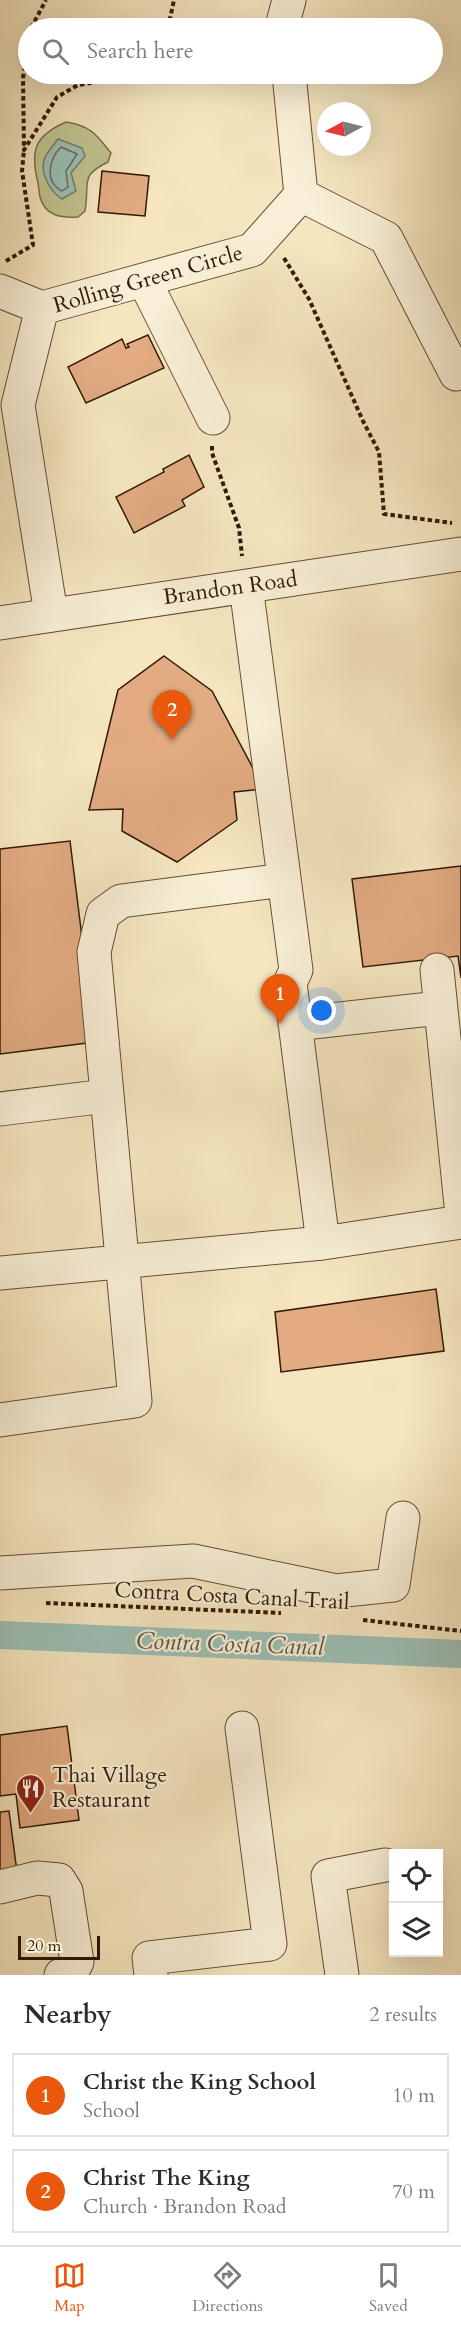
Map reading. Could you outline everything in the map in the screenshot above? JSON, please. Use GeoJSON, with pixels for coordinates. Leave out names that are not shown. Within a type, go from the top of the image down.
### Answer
{"type":"FeatureCollection","features":[{"type":"Feature","properties":{"kind":"street"},"geometry":{"type":"LineString","coordinates":[[284,18],[289,0]]}},
{"type":"Feature","properties":{"kind":"street"},"geometry":{"type":"LineString","coordinates":[[290,84],[301,195],[387,238],[456,374]]}},
{"type":"Feature","properties":{"kind":"street","name":"Rolling Green Circle"},"geometry":{"type":"LineString","coordinates":[[42,309],[252,250],[301,195]]}},
{"type":"Feature","properties":{"kind":"street"},"geometry":{"type":"LineString","coordinates":[[144,280],[213,418]]}},
{"type":"Feature","properties":{"kind":"street"},"geometry":{"type":"LineString","coordinates":[[0,291],[42,309],[9,406],[51,614]]}},
{"type":"Feature","properties":{"kind":"street","name":"Brandon Road"},"geometry":{"type":"LineString","coordinates":[[0,623],[461,554]]}},
{"type":"Feature","properties":{"kind":"street"},"geometry":{"type":"LineString","coordinates":[[246,586],[296,970],[290,983],[323,1243]]}},
{"type":"Feature","properties":{"kind":"street"},"geometry":{"type":"LineString","coordinates":[[0,1420],[135,1401],[94,952],[103,914],[121,901],[284,880]]}},
{"type":"Feature","properties":{"kind":"street"},"geometry":{"type":"LineString","coordinates":[[437,970],[439,1008],[461,1205]]}},
{"type":"Feature","properties":{"kind":"street"},"geometry":{"type":"LineString","coordinates":[[295,1024],[439,1008]]}},
{"type":"Feature","properties":{"kind":"street"},"geometry":{"type":"LineString","coordinates":[[0,1109],[106,1096]]}},
{"type":"Feature","properties":{"kind":"street"},"geometry":{"type":"LineString","coordinates":[[0,1273],[323,1243],[461,1222]]}},
{"type":"Feature","properties":{"kind":"street"},"geometry":{"type":"LineString","coordinates":[[0,1573],[194,1562],[336,1591],[393,1585],[403,1518]]}},
{"type":"Feature","properties":{"kind":"street"},"geometry":{"type":"LineString","coordinates":[[151,1975],[149,1958],[270,1944],[242,1728]]}},
{"type":"Feature","properties":{"kind":"street"},"geometry":{"type":"LineString","coordinates":[[342,1975],[328,1876],[385,1865]]}},
{"type":"Feature","properties":{"kind":"street"},"geometry":{"type":"LineString","coordinates":[[0,1887],[37,1878],[59,1880],[66,1891],[77,1962],[72,1971],[61,1975]]}},
{"type":"Feature","properties":{"kind":"path"},"geometry":{"type":"LineString","coordinates":[[36,18],[46,0]]}},
{"type":"Feature","properties":{"kind":"path"},"geometry":{"type":"LineString","coordinates":[[170,18],[174,0]]}},
{"type":"Feature","properties":{"kind":"path"},"geometry":{"type":"LineString","coordinates":[[0,263],[33,245],[22,171],[23,84]]}},
{"type":"Feature","properties":{"kind":"path"},"geometry":{"type":"LineString","coordinates":[[24,150],[57,97],[84,84]]}},
{"type":"Feature","properties":{"kind":"path"},"geometry":{"type":"LineString","coordinates":[[268,232],[309,298],[379,452],[384,514],[461,524]]}},
{"type":"Feature","properties":{"kind":"path"},"geometry":{"type":"LineString","coordinates":[[213,418],[212,453],[239,528],[246,586]]}},
{"type":"Feature","properties":{"kind":"path","name":"Contra Costa Canal Trail"},"geometry":{"type":"LineString","coordinates":[[34,1603],[283,1613]]}},
{"type":"Feature","properties":{"kind":"path","name":"Contra Costa Canal Trail"},"geometry":{"type":"LineString","coordinates":[[361,1620],[461,1631]]}},
{"type":"Feature","properties":{"kind":"green space"},"geometry":{"type":"Polygon","coordinates":[[[66,122],[92,132],[111,153],[108,162],[89,176],[85,211],[78,217],[54,214],[42,203],[34,162],[41,139],[55,127],[66,122]]]}},
{"type":"Feature","properties":{"kind":"water"},"geometry":{"type":"Polygon","coordinates":[[[58,139],[82,148],[85,156],[71,173],[76,191],[62,199],[47,182],[43,166],[46,155],[58,139]]]}},
{"type":"Feature","properties":{"kind":"building"},"geometry":{"type":"Polygon","coordinates":[[[102,171],[149,176],[145,216],[98,212],[102,171]]]}},
{"type":"Feature","properties":{"kind":"building"},"geometry":{"type":"Polygon","coordinates":[[[148,335],[164,368],[86,403],[68,367],[122,339],[126,348],[129,347],[127,344],[148,335]]]}},
{"type":"Feature","properties":{"kind":"building"},"geometry":{"type":"Polygon","coordinates":[[[189,455],[204,487],[182,500],[185,506],[134,533],[116,497],[164,472],[163,469],[189,455]]]}},
{"type":"Feature","properties":{"kind":"building"},"geometry":{"type":"Polygon","coordinates":[[[164,656],[212,691],[264,789],[234,792],[237,820],[177,862],[122,831],[123,809],[89,810],[118,690],[164,656]]]}},
{"type":"Feature","properties":{"kind":"building"},"geometry":{"type":"Polygon","coordinates":[[[70,841],[95,1042],[0,1054],[0,849],[70,841]]]}},
{"type":"Feature","properties":{"kind":"building"},"geometry":{"type":"Polygon","coordinates":[[[461,866],[461,978],[458,956],[363,967],[352,879],[461,866]]]}},
{"type":"Feature","properties":{"kind":"building"},"geometry":{"type":"Polygon","coordinates":[[[436,1289],[444,1351],[281,1372],[275,1312],[436,1289]]]}},
{"type":"Feature","properties":{"kind":"building"},"geometry":{"type":"Polygon","coordinates":[[[67,1726],[79,1820],[20,1828],[16,1794],[0,1796],[0,1735],[67,1726]]]}},
{"type":"Feature","properties":{"kind":"building"},"geometry":{"type":"Polygon","coordinates":[[[9,1811],[17,1872],[0,1874],[0,1812],[9,1811]]]}},
{"type":"Feature","properties":{"kind":"waterway","name":"Contra Costa Canal"},"geometry":{"type":"LineString","coordinates":[[0,1635],[461,1654]]}},
{"type":"Feature","properties":{"kind":"place","name":"Christ The King"},"geometry":{"type":"Point","coordinates":[172,740]}},
{"type":"Feature","properties":{"kind":"place","name":"Christ the King School"},"geometry":{"type":"Point","coordinates":[280,1024]}},
{"type":"Feature","properties":{"kind":"place","name":"Thai Village Restaurant"},"geometry":{"type":"Point","coordinates":[31,1814]}}]}
